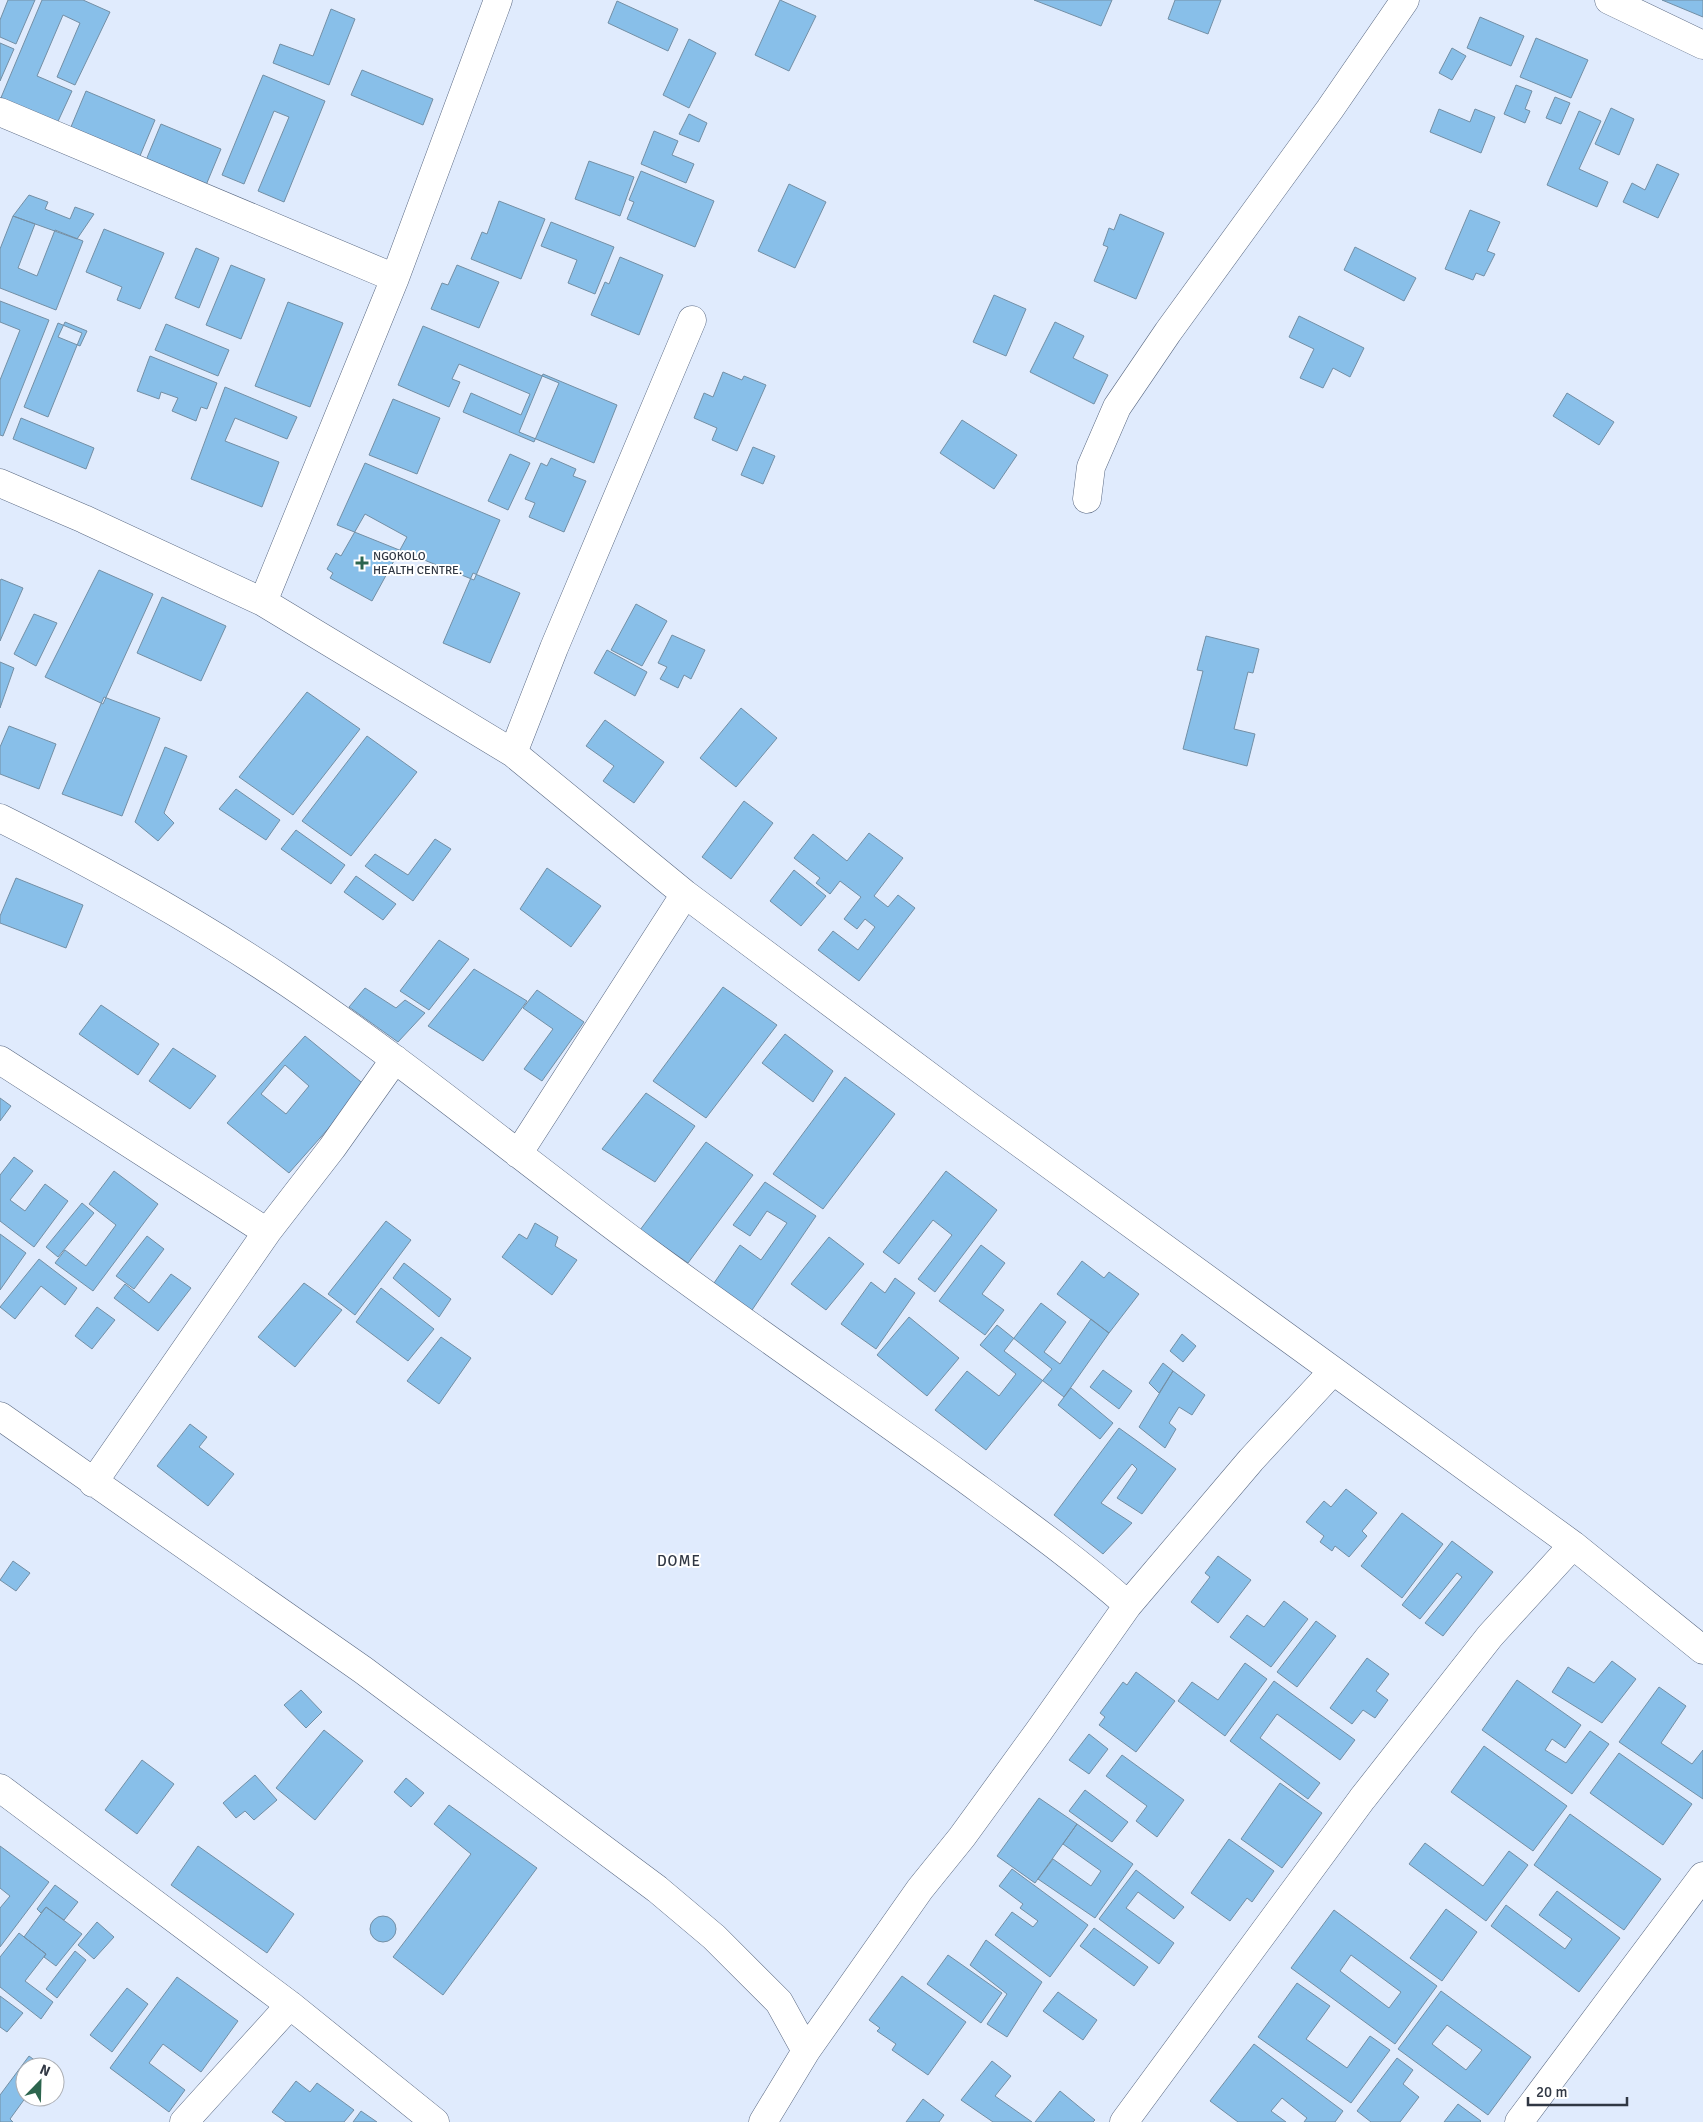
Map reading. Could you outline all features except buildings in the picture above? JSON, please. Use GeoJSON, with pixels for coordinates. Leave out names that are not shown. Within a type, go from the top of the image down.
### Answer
{"type":"FeatureCollection","features":[{"type":"Feature","properties":{"kind":"street"},"geometry":{"type":"LineString","coordinates":[[262,602],[395,278],[498,0]]}},
{"type":"Feature","properties":{"kind":"street"},"geometry":{"type":"LineString","coordinates":[[1087,499],[1091,467],[1117,407],[1168,332],[1320,124],[1405,0]]}},
{"type":"Feature","properties":{"kind":"street"},"geometry":{"type":"LineString","coordinates":[[1609,0],[1703,45]]}},
{"type":"Feature","properties":{"kind":"street"},"geometry":{"type":"LineString","coordinates":[[0,112],[395,278]]}},
{"type":"Feature","properties":{"kind":"street"},"geometry":{"type":"LineString","coordinates":[[512,753],[554,648],[692,320]]}},
{"type":"Feature","properties":{"kind":"street"},"geometry":{"type":"LineString","coordinates":[[0,483],[84,518],[262,602],[512,753],[684,894],[969,1106],[1572,1545],[1703,1650]]}},
{"type":"Feature","properties":{"kind":"street"},"geometry":{"type":"LineString","coordinates":[[0,818],[84,860],[166,906],[287,982],[395,1059],[648,1252],[1002,1506],[1093,1574],[1128,1605]]}},
{"type":"Feature","properties":{"kind":"street"},"geometry":{"type":"LineString","coordinates":[[518,1154],[684,894]]}},
{"type":"Feature","properties":{"kind":"street"},"geometry":{"type":"LineString","coordinates":[[93,1483],[267,1232],[332,1148],[395,1059]]}},
{"type":"Feature","properties":{"kind":"street"},"geometry":{"type":"LineString","coordinates":[[0,1060],[267,1232]]}},
{"type":"Feature","properties":{"kind":"street"},"geometry":{"type":"LineString","coordinates":[[763,2122],[806,2051],[920,1889],[962,1837],[1128,1605],[1251,1460],[1333,1371]]}},
{"type":"Feature","properties":{"kind":"street"},"geometry":{"type":"LineString","coordinates":[[0,1416],[93,1483],[363,1670],[657,1890],[714,1937],[779,2002],[806,2051]]}},
{"type":"Feature","properties":{"kind":"street"},"geometry":{"type":"LineString","coordinates":[[1124,2122],[1368,1791],[1490,1636],[1572,1545]]}},
{"type":"Feature","properties":{"kind":"street"},"geometry":{"type":"LineString","coordinates":[[0,1788],[290,2005],[435,2122]]}},
{"type":"Feature","properties":{"kind":"street"},"geometry":{"type":"LineString","coordinates":[[1519,2122],[1703,1876]]}},
{"type":"Feature","properties":{"kind":"street"},"geometry":{"type":"LineString","coordinates":[[184,2122],[290,2005]]}},
{"type":"Feature","properties":{"kind":"place","name":"NGOKOLO HEALTH CENTRE."},"geometry":{"type":"Point","coordinates":[362,563]}},
{"type":"Feature","properties":{"kind":"district","name":"DOME"},"geometry":{"type":"Point","coordinates":[679,1561]}}]}
